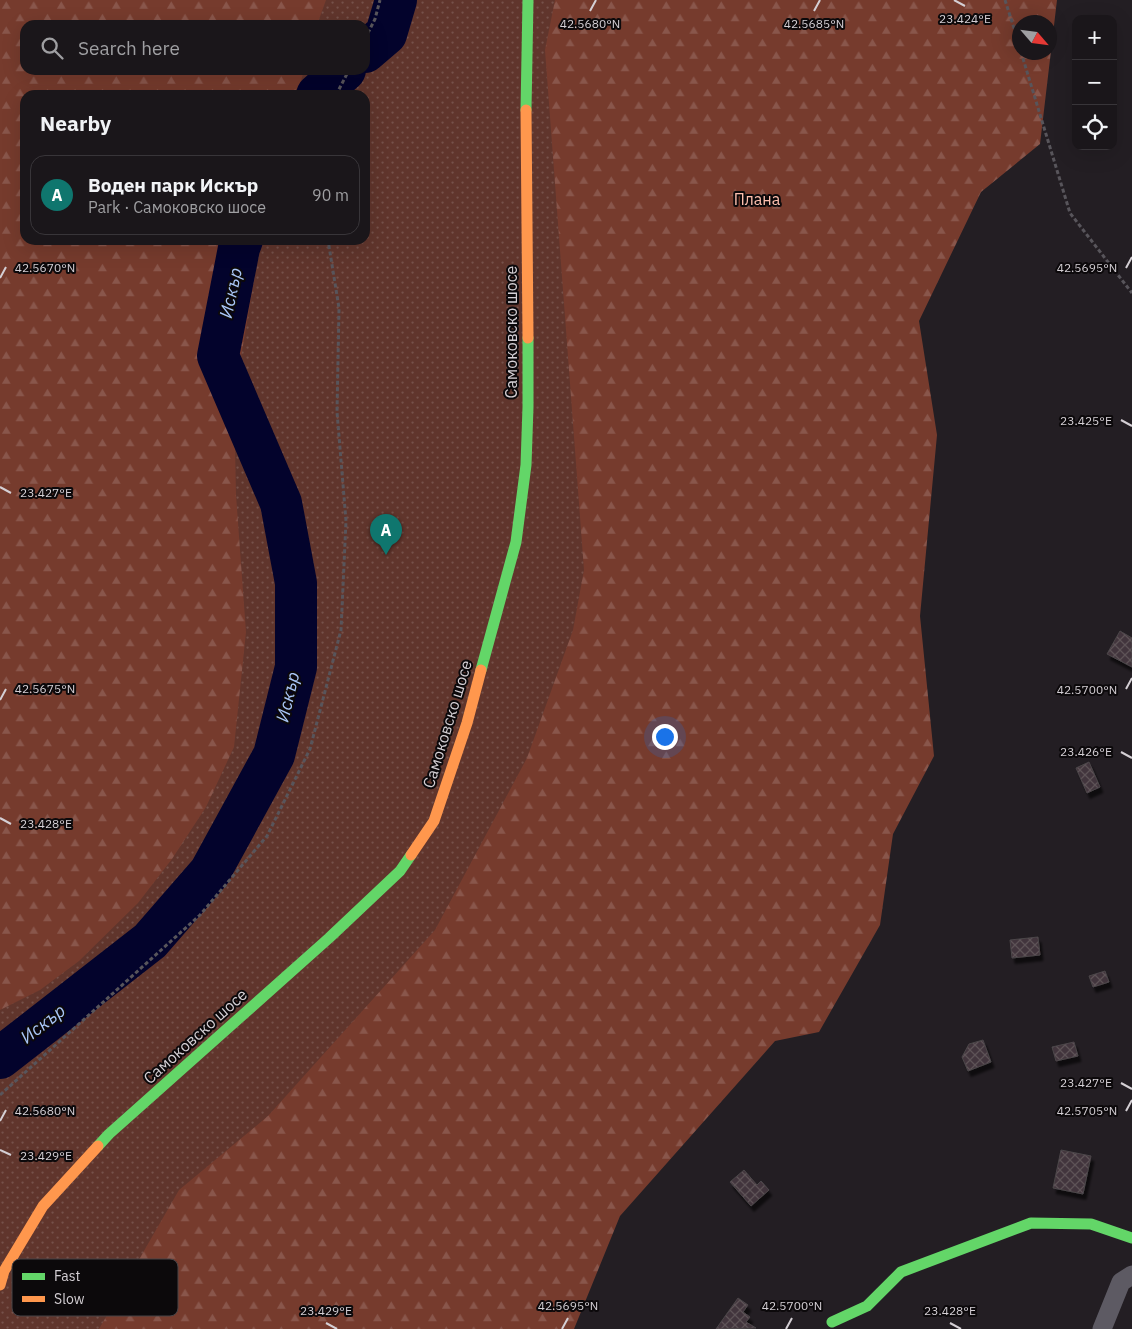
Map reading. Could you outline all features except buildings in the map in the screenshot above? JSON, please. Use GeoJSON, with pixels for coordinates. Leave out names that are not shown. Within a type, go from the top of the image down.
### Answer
{"type":"FeatureCollection","features":[{"type":"Feature","properties":{"kind":"main road","name":"Самоковско шосе"},"geometry":{"type":"LineString","coordinates":[[0,1285],[4,1271],[43,1206],[109,1134],[329,938],[400,871],[434,821],[467,723],[516,542],[526,465],[528,407],[526,140],[528,0]]}},
{"type":"Feature","properties":{"kind":"main road"},"geometry":{"type":"LineString","coordinates":[[832,1322],[867,1306],[901,1272],[1031,1224],[1091,1224],[1132,1238]]}},
{"type":"Feature","properties":{"kind":"street"},"geometry":{"type":"LineString","coordinates":[[1102,1329],[1121,1282],[1132,1276]]}},
{"type":"Feature","properties":{"kind":"path"},"geometry":{"type":"LineString","coordinates":[[370,29],[380,0]]}},
{"type":"Feature","properties":{"kind":"path"},"geometry":{"type":"LineString","coordinates":[[1005,0],[1012,22]]}},
{"type":"Feature","properties":{"kind":"path"},"geometry":{"type":"LineString","coordinates":[[1023,60],[1070,213],[1132,292]]}},
{"type":"Feature","properties":{"kind":"path"},"geometry":{"type":"LineString","coordinates":[[339,90],[346,75]]}},
{"type":"Feature","properties":{"kind":"path"},"geometry":{"type":"LineString","coordinates":[[0,1095],[200,915],[267,836],[310,749],[341,630],[346,521],[337,412],[339,308],[329,245]]}},
{"type":"Feature","properties":{"kind":"shaded area"},"geometry":{"type":"Polygon","coordinates":[[[249,0],[638,0],[629,797],[207,1329],[0,1329],[0,810],[186,245],[370,245],[370,90],[226,90],[230,75],[370,75],[370,20],[243,20],[249,0]]]}},
{"type":"Feature","properties":{"kind":"green space"},"geometry":{"type":"Polygon","coordinates":[[[0,0],[326,0],[319,20],[20,20],[20,75],[303,75],[298,90],[20,90],[20,245],[260,245],[234,398],[236,495],[246,632],[234,747],[206,807],[172,859],[138,903],[79,961],[40,990],[0,1010],[0,0]]]}},
{"type":"Feature","properties":{"kind":"green space","name":"Плана"},"geometry":{"type":"Polygon","coordinates":[[[555,0],[1057,0],[1055,15],[1012,15],[1012,60],[1050,60],[1040,144],[981,192],[919,321],[937,435],[920,616],[934,756],[893,834],[880,925],[819,1032],[775,1041],[620,1216],[574,1329],[99,1329],[106,1316],[178,1316],[178,1259],[139,1259],[179,1190],[268,1116],[435,930],[527,758],[573,630],[584,570],[545,50],[555,0]]]}},
{"type":"Feature","properties":{"kind":"waterway","name":"Искър"},"geometry":{"type":"LineString","coordinates":[[370,48],[386,34],[396,0]]}},
{"type":"Feature","properties":{"kind":"waterway","name":"Искър"},"geometry":{"type":"LineString","coordinates":[[323,90],[339,75]]}},
{"type":"Feature","properties":{"kind":"waterway","name":"Искър"},"geometry":{"type":"LineString","coordinates":[[0,1058],[150,941],[210,872],[274,755],[296,667],[296,583],[281,503],[218,356],[240,245]]}},
{"type":"Feature","properties":{"kind":"traffic: fast"},"geometry":{"type":"LineString","coordinates":[[526,110],[528,0]]}},
{"type":"Feature","properties":{"kind":"traffic: fast"},"geometry":{"type":"LineString","coordinates":[[481,670],[516,542],[526,465],[528,338]]}},
{"type":"Feature","properties":{"kind":"traffic: fast"},"geometry":{"type":"LineString","coordinates":[[98,1146],[109,1134],[329,938],[400,871],[411,855]]}},
{"type":"Feature","properties":{"kind":"traffic: fast"},"geometry":{"type":"LineString","coordinates":[[832,1322],[867,1306],[901,1272],[1031,1223],[1091,1224],[1132,1238]]}},
{"type":"Feature","properties":{"kind":"traffic: slow"},"geometry":{"type":"LineString","coordinates":[[526,110],[528,338]]}},
{"type":"Feature","properties":{"kind":"traffic: slow"},"geometry":{"type":"LineString","coordinates":[[411,855],[434,821],[467,723],[481,670]]}},
{"type":"Feature","properties":{"kind":"traffic: slow"},"geometry":{"type":"LineString","coordinates":[[0,1285],[4,1271],[43,1206],[98,1146]]}},
{"type":"Feature","properties":{"kind":"place","name":"Воден парк Искър"},"geometry":{"type":"Point","coordinates":[386,555]}}]}
